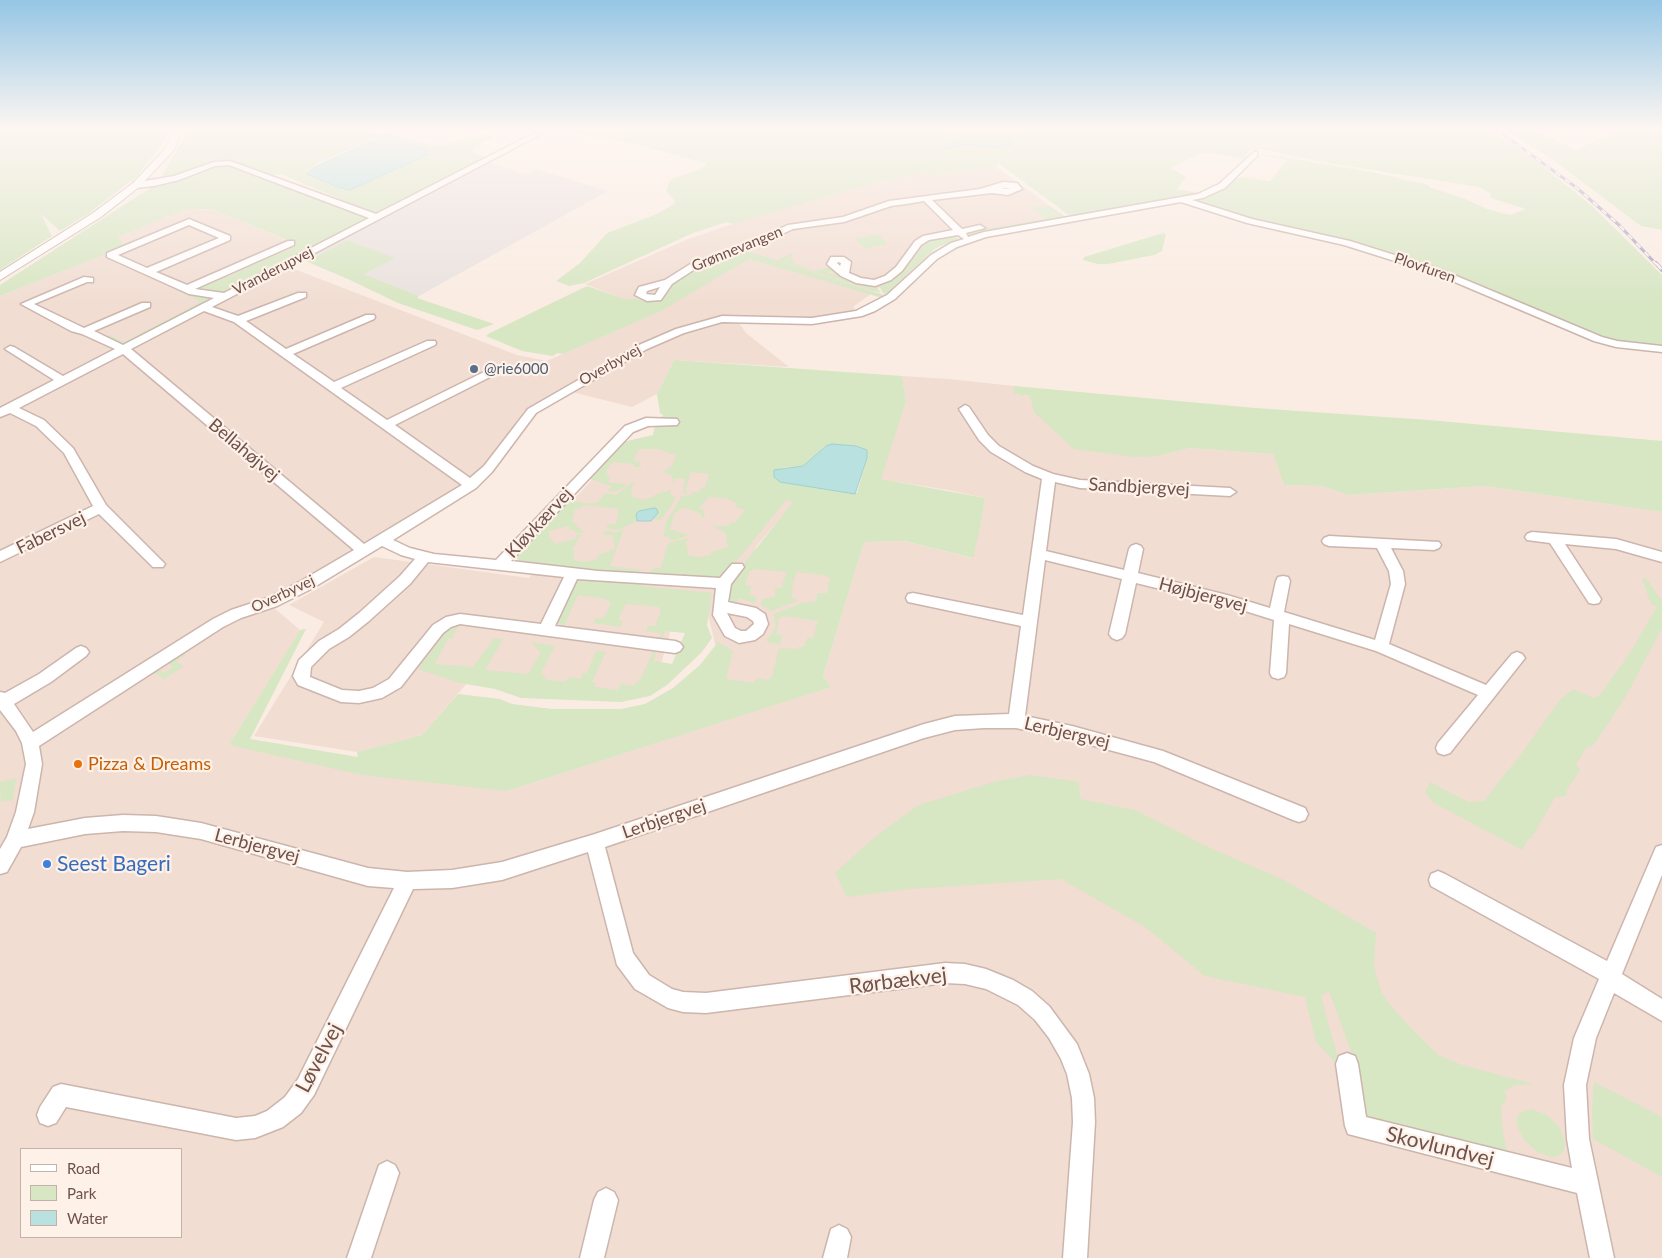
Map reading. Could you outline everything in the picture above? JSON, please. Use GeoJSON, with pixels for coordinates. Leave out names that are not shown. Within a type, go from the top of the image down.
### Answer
{"type":"FeatureCollection","features":[{"type":"Feature","properties":{"kind":"street"},"geometry":{"type":"LineString","coordinates":[[0,278],[97,215],[131,189]]}},
{"type":"Feature","properties":{"kind":"street"},"geometry":{"type":"LineString","coordinates":[[300,189],[376,217]]}},
{"type":"Feature","properties":{"kind":"street","name":"Vranderupvej"},"geometry":{"type":"LineString","coordinates":[[5,411],[431,189]]}},
{"type":"Feature","properties":{"kind":"street","name":"Overbyvej"},"geometry":{"type":"LineString","coordinates":[[30,743],[218,623],[236,614],[272,602],[306,585],[471,485],[488,469],[532,411],[643,347],[680,331],[722,319],[812,321],[858,314],[877,306],[891,297],[934,256],[964,235],[1184,200],[1218,189]]}},
{"type":"Feature","properties":{"kind":"street","name":"Grønnevangen"},"geometry":{"type":"LineString","coordinates":[[668,282],[704,261],[744,248],[790,227],[852,217],[889,204],[992,190]]}},
{"type":"Feature","properties":{"kind":"street"},"geometry":{"type":"LineString","coordinates":[[926,199],[964,235]]}},
{"type":"Feature","properties":{"kind":"street","name":"Plovfuren"},"geometry":{"type":"LineString","coordinates":[[1184,200],[1250,221],[1347,243],[1439,272],[1598,339],[1616,344],[1662,349]]}},
{"type":"Feature","properties":{"kind":"street"},"geometry":{"type":"LineString","coordinates":[[844,274],[866,282],[883,280],[899,269],[918,243],[926,238],[964,235],[1043,219]]}},
{"type":"Feature","properties":{"kind":"street"},"geometry":{"type":"LineString","coordinates":[[149,271],[227,238],[189,222],[110,255],[193,292],[225,296]]}},
{"type":"Feature","properties":{"kind":"street"},"geometry":{"type":"LineString","coordinates":[[187,288],[286,247]]}},
{"type":"Feature","properties":{"kind":"street","name":"Bellahøjvej"},"geometry":{"type":"LineString","coordinates":[[90,280],[87,279],[26,304],[75,329],[85,331],[124,349],[363,551]]}},
{"type":"Feature","properties":{"kind":"street"},"geometry":{"type":"LineString","coordinates":[[238,320],[302,295]]}},
{"type":"Feature","properties":{"kind":"street"},"geometry":{"type":"LineString","coordinates":[[85,331],[146,305]]}},
{"type":"Feature","properties":{"kind":"street"},"geometry":{"type":"LineString","coordinates":[[204,307],[238,320],[471,485]]}},
{"type":"Feature","properties":{"kind":"street"},"geometry":{"type":"LineString","coordinates":[[285,353],[370,317]]}},
{"type":"Feature","properties":{"kind":"street"},"geometry":{"type":"LineString","coordinates":[[333,388],[431,343]]}},
{"type":"Feature","properties":{"kind":"street"},"geometry":{"type":"LineString","coordinates":[[10,350],[62,381]]}},
{"type":"Feature","properties":{"kind":"street"},"geometry":{"type":"LineString","coordinates":[[386,425],[494,371]]}},
{"type":"Feature","properties":{"kind":"street","name":"Sandbjergvej"},"geometry":{"type":"LineString","coordinates":[[965,409],[983,437],[995,449],[1028,469],[1049,477],[1080,484],[1230,492]]}},
{"type":"Feature","properties":{"kind":"street","name":"Fabersvej"},"geometry":{"type":"LineString","coordinates":[[5,411],[40,424],[69,451],[102,508],[158,564]]}},
{"type":"Feature","properties":{"kind":"street","name":"Kløvkærvej"},"geometry":{"type":"LineString","coordinates":[[382,540],[406,552],[425,557],[499,565],[629,429],[649,429],[673,422]]}},
{"type":"Feature","properties":{"kind":"street"},"geometry":{"type":"LineString","coordinates":[[1016,721],[1049,477]]}},
{"type":"Feature","properties":{"kind":"street","name":"Fabersvej"},"geometry":{"type":"LineString","coordinates":[[0,557],[102,508]]}},
{"type":"Feature","properties":{"kind":"street"},"geometry":{"type":"LineString","coordinates":[[1532,537],[1616,544],[1662,557]]}},
{"type":"Feature","properties":{"kind":"street"},"geometry":{"type":"LineString","coordinates":[[1554,539],[1594,599]]}},
{"type":"Feature","properties":{"kind":"street"},"geometry":{"type":"LineString","coordinates":[[1329,541],[1434,545]]}},
{"type":"Feature","properties":{"kind":"street"},"geometry":{"type":"LineString","coordinates":[[1381,647],[1398,584],[1396,572],[1382,543]]}},
{"type":"Feature","properties":{"kind":"street"},"geometry":{"type":"LineString","coordinates":[[1117,634],[1136,549]]}},
{"type":"Feature","properties":{"kind":"street","name":"Højbjergvej"},"geometry":{"type":"LineString","coordinates":[[1039,554],[1130,575],[1279,616],[1381,647],[1488,693]]}},
{"type":"Feature","properties":{"kind":"street"},"geometry":{"type":"LineString","coordinates":[[425,557],[405,580],[364,617],[344,633],[324,645],[304,664],[300,676],[304,681],[341,696],[359,697],[376,694],[395,683],[438,629],[446,622],[460,619],[675,647]]}},
{"type":"Feature","properties":{"kind":"street"},"geometry":{"type":"LineString","coordinates":[[499,565],[573,573],[724,583]]}},
{"type":"Feature","properties":{"kind":"street"},"geometry":{"type":"LineString","coordinates":[[720,606],[724,583],[737,567]]}},
{"type":"Feature","properties":{"kind":"street"},"geometry":{"type":"LineString","coordinates":[[545,630],[573,573]]}},
{"type":"Feature","properties":{"kind":"street"},"geometry":{"type":"LineString","coordinates":[[1278,673],[1279,616],[1283,581]]}},
{"type":"Feature","properties":{"kind":"street"},"geometry":{"type":"LineString","coordinates":[[913,598],[1030,622]]}},
{"type":"Feature","properties":{"kind":"street"},"geometry":{"type":"LineString","coordinates":[[0,866],[15,840],[25,812],[34,764],[30,743],[2,700],[45,678],[81,652]]}},
{"type":"Feature","properties":{"kind":"street"},"geometry":{"type":"LineString","coordinates":[[1444,748],[1517,658]]}},
{"type":"Feature","properties":{"kind":"street","name":"Lerbjergvej"},"geometry":{"type":"LineString","coordinates":[[15,840],[85,826],[156,824],[201,831],[368,877],[407,881],[452,879],[502,872],[924,730],[955,723],[1016,721],[1072,733],[1156,756],[1299,814]]}},
{"type":"Feature","properties":{"kind":"street","name":"Rørbækvej"},"geometry":{"type":"LineString","coordinates":[[595,842],[624,958],[642,982],[668,998],[683,1002],[706,1003],[945,973],[986,978],[1024,998],[1052,1025],[1069,1052],[1078,1074],[1083,1098],[1084,1122],[1075,1258]]}},
{"type":"Feature","properties":{"kind":"street"},"geometry":{"type":"LineString","coordinates":[[1602,1258],[1585,1183],[1575,1114],[1575,1085],[1585,1038],[1662,853]]}},
{"type":"Feature","properties":{"kind":"street"},"geometry":{"type":"LineString","coordinates":[[1438,880],[1611,977],[1662,1011]]}},
{"type":"Feature","properties":{"kind":"street","name":"Løvelvej"},"geometry":{"type":"LineString","coordinates":[[48,1115],[61,1095],[236,1129],[255,1127],[275,1118],[293,1104],[306,1087],[407,881]]}},
{"type":"Feature","properties":{"kind":"street","name":"Skovlundvej"},"geometry":{"type":"LineString","coordinates":[[1347,1064],[1356,1126],[1585,1183]]}},
{"type":"Feature","properties":{"kind":"street"},"geometry":{"type":"LineString","coordinates":[[359,1258],[387,1173]]}},
{"type":"Feature","properties":{"kind":"street"},"geometry":{"type":"LineString","coordinates":[[592,1258],[606,1200]]}},
{"type":"Feature","properties":{"kind":"shaded area"},"geometry":{"type":"Polygon","coordinates":[[[440,189],[600,189],[608,191],[419,296],[314,254],[440,189]]]}},
{"type":"Feature","properties":{"kind":"shaded area"},"geometry":{"type":"Polygon","coordinates":[[[854,189],[1026,189],[1067,218],[937,238],[927,242],[921,253],[882,286],[854,306],[854,312],[812,318],[734,316],[746,333],[789,367],[674,360],[657,394],[632,407],[560,389],[524,411],[496,452],[454,491],[303,581],[265,600],[300,630],[229,745],[507,791],[830,687],[823,676],[864,542],[903,541],[972,558],[981,524],[985,498],[880,479],[906,401],[902,376],[1014,386],[1014,394],[1030,396],[1158,456],[1190,448],[1273,454],[1284,485],[1322,486],[1348,495],[1485,486],[1662,512],[1662,1258],[0,1258],[0,296],[105,254],[103,253],[125,244],[116,237],[185,210],[212,209],[300,246],[289,267],[517,355],[547,361],[658,312],[585,284],[688,239],[756,216],[854,189]]]}},
{"type":"Feature","properties":{"kind":"shaded area"},"geometry":{"type":"Polygon","coordinates":[[[637,442],[683,452],[680,467],[731,470],[783,499],[794,502],[755,548],[844,570],[814,653],[772,687],[717,680],[716,647],[704,600],[680,598],[655,685],[611,697],[468,682],[422,735],[357,752],[254,736],[324,622],[289,605],[374,557],[529,578],[539,559],[537,537],[624,445],[637,442]]]}},
{"type":"Feature","properties":{"kind":"green space"},"geometry":{"type":"Polygon","coordinates":[[[0,189],[121,189],[88,214],[60,231],[41,214],[52,236],[0,270],[0,189]]]}},
{"type":"Feature","properties":{"kind":"green space"},"geometry":{"type":"Polygon","coordinates":[[[149,189],[294,189],[363,215],[364,218],[363,222],[227,293],[195,289],[197,286],[226,275],[230,276],[242,270],[240,269],[279,251],[286,252],[290,250],[288,247],[294,243],[212,209],[185,210],[117,237],[125,244],[103,253],[106,254],[0,296],[0,285],[149,189]]]}},
{"type":"Feature","properties":{"kind":"green space"},"geometry":{"type":"Polygon","coordinates":[[[316,189],[425,189],[375,214],[316,189]]]}},
{"type":"Feature","properties":{"kind":"green space"},"geometry":{"type":"Polygon","coordinates":[[[667,189],[855,189],[733,224],[727,222],[693,233],[584,283],[569,286],[556,281],[580,263],[607,233],[657,214],[674,204],[675,201],[666,191],[667,189]]]}},
{"type":"Feature","properties":{"kind":"green space"},"geometry":{"type":"Polygon","coordinates":[[[1033,189],[1177,189],[1199,193],[1070,216],[1033,189]]]}},
{"type":"Feature","properties":{"kind":"green space"},"geometry":{"type":"Polygon","coordinates":[[[1223,189],[1434,189],[1466,199],[1487,209],[1510,215],[1526,209],[1490,198],[1491,194],[1482,189],[1571,189],[1591,205],[1662,275],[1662,346],[1616,341],[1594,335],[1483,287],[1363,246],[1315,232],[1263,222],[1192,202],[1223,189]]]}},
{"type":"Feature","properties":{"kind":"green space"},"geometry":{"type":"Polygon","coordinates":[[[1591,189],[1662,189],[1662,230],[1641,226],[1591,189]]]}},
{"type":"Feature","properties":{"kind":"green space"},"geometry":{"type":"Polygon","coordinates":[[[1050,206],[1064,217],[973,237],[969,237],[975,234],[965,236],[965,232],[1045,219],[1032,207],[1050,206]]]}},
{"type":"Feature","properties":{"kind":"green space"},"geometry":{"type":"Polygon","coordinates":[[[1163,233],[1166,234],[1162,251],[1154,255],[1108,264],[1098,264],[1083,260],[1084,257],[1163,233]]]}},
{"type":"Feature","properties":{"kind":"green space"},"geometry":{"type":"Polygon","coordinates":[[[878,234],[887,244],[866,249],[856,239],[878,234]]]}},
{"type":"Feature","properties":{"kind":"green space"},"geometry":{"type":"Polygon","coordinates":[[[954,234],[958,239],[936,248],[886,294],[883,293],[878,284],[889,280],[902,269],[920,245],[927,244],[921,244],[927,239],[954,234]]]}},
{"type":"Feature","properties":{"kind":"green space"},"geometry":{"type":"Polygon","coordinates":[[[347,240],[395,258],[364,274],[419,296],[417,298],[494,324],[477,330],[398,303],[303,260],[314,254],[318,256],[347,240]]]}},
{"type":"Feature","properties":{"kind":"green space"},"geometry":{"type":"Polygon","coordinates":[[[744,250],[884,295],[882,298],[749,259],[659,312],[563,354],[557,353],[553,356],[522,351],[486,336],[587,286],[625,299],[657,299],[664,296],[669,285],[696,267],[744,250]]]}},
{"type":"Feature","properties":{"kind":"green space"},"geometry":{"type":"Polygon","coordinates":[[[794,252],[791,257],[794,263],[814,271],[831,267],[835,271],[829,272],[831,274],[836,273],[851,281],[875,285],[881,293],[777,260],[794,252]]]}},
{"type":"Feature","properties":{"kind":"green space"},"geometry":{"type":"Polygon","coordinates":[[[180,288],[216,298],[126,344],[121,344],[107,337],[110,335],[124,342],[201,302],[176,290],[180,288]]]}},
{"type":"Feature","properties":{"kind":"green space"},"geometry":{"type":"Polygon","coordinates":[[[674,360],[902,376],[906,401],[881,479],[985,498],[973,558],[904,541],[864,542],[823,676],[831,687],[507,791],[362,775],[229,745],[300,630],[306,629],[250,739],[358,757],[357,752],[422,735],[458,694],[500,699],[512,704],[552,709],[621,709],[645,704],[673,688],[700,665],[718,642],[733,651],[726,679],[754,683],[756,678],[768,680],[772,676],[779,648],[797,649],[798,647],[804,647],[807,638],[813,638],[818,621],[784,616],[779,618],[776,634],[782,635],[780,644],[770,643],[766,640],[772,634],[776,625],[774,614],[802,603],[816,601],[818,593],[827,593],[830,578],[824,575],[797,572],[791,588],[793,590],[791,598],[797,599],[797,601],[771,611],[761,605],[762,599],[775,597],[775,588],[781,588],[787,572],[754,569],[749,572],[745,585],[751,586],[750,594],[757,598],[755,603],[739,598],[735,604],[726,596],[727,589],[747,560],[793,502],[786,500],[727,573],[720,579],[650,575],[653,568],[661,568],[668,543],[690,538],[686,542],[688,555],[699,557],[711,555],[711,552],[728,547],[726,533],[712,526],[728,526],[731,522],[735,523],[745,510],[736,507],[737,504],[728,499],[709,497],[698,509],[705,511],[704,517],[701,517],[702,514],[685,508],[680,509],[674,514],[670,529],[688,535],[692,534],[675,540],[669,540],[670,537],[664,536],[666,522],[682,496],[691,495],[692,492],[699,492],[701,488],[705,488],[709,474],[691,472],[685,491],[688,492],[683,494],[685,479],[675,478],[673,483],[672,475],[662,472],[671,467],[677,454],[668,454],[668,452],[658,449],[639,449],[633,461],[640,462],[641,467],[633,467],[634,464],[613,462],[607,469],[607,476],[610,477],[608,482],[627,484],[622,488],[613,492],[608,491],[612,486],[590,479],[576,494],[572,493],[623,442],[653,435],[654,429],[663,415],[660,413],[657,394],[674,360]],[[825,446],[803,466],[781,468],[857,493],[867,458],[867,450],[825,446]]]}},
{"type":"Feature","properties":{"kind":"green space"},"geometry":{"type":"Polygon","coordinates":[[[1014,386],[1255,408],[1428,420],[1662,441],[1662,512],[1485,486],[1348,495],[1322,486],[1284,485],[1273,454],[1190,448],[1158,456],[1135,457],[1074,449],[1034,412],[1030,396],[1014,394],[1014,386]]]}},
{"type":"Feature","properties":{"kind":"green space"},"geometry":{"type":"Polygon","coordinates":[[[633,482],[635,484],[632,485],[631,491],[633,498],[639,498],[640,500],[671,490],[670,494],[676,498],[661,520],[653,519],[658,513],[636,518],[637,521],[618,530],[607,528],[607,525],[616,524],[619,509],[583,505],[582,508],[575,509],[572,523],[577,523],[576,526],[584,532],[576,533],[575,530],[570,530],[568,526],[549,531],[549,539],[552,539],[554,544],[576,539],[576,535],[583,534],[577,540],[576,545],[573,546],[574,560],[583,562],[596,560],[598,555],[615,549],[613,535],[603,535],[606,530],[616,533],[624,529],[610,566],[641,570],[640,573],[591,572],[540,566],[540,564],[519,561],[516,557],[517,551],[567,499],[583,503],[597,503],[606,493],[616,495],[633,482]]]}},
{"type":"Feature","properties":{"kind":"green space"},"geometry":{"type":"Polygon","coordinates":[[[1642,578],[1646,578],[1662,601],[1662,628],[1626,696],[1595,743],[1591,747],[1587,747],[1576,764],[1580,770],[1567,789],[1566,796],[1555,797],[1531,839],[1528,839],[1522,850],[1434,803],[1425,793],[1430,782],[1468,802],[1484,801],[1522,753],[1559,701],[1573,689],[1593,698],[1599,696],[1628,656],[1657,607],[1651,604],[1642,578]]]}},
{"type":"Feature","properties":{"kind":"green space"},"geometry":{"type":"Polygon","coordinates":[[[582,579],[627,581],[644,586],[712,593],[707,625],[712,638],[702,652],[667,685],[650,696],[621,702],[521,698],[495,689],[460,683],[418,669],[444,634],[454,626],[458,626],[452,639],[448,639],[435,664],[473,667],[494,638],[503,639],[485,670],[528,674],[541,653],[531,642],[555,646],[540,675],[545,675],[544,679],[565,682],[569,677],[581,679],[583,673],[587,673],[596,651],[606,652],[592,682],[596,683],[595,687],[617,690],[622,684],[632,686],[640,680],[653,652],[656,652],[654,661],[672,664],[685,633],[665,631],[662,640],[659,639],[661,633],[646,631],[648,626],[655,626],[661,611],[659,607],[626,604],[618,620],[623,621],[621,627],[593,623],[596,618],[604,618],[611,603],[606,599],[578,595],[564,626],[558,623],[575,584],[582,579]]]}},
{"type":"Feature","properties":{"kind":"green space"},"geometry":{"type":"Polygon","coordinates":[[[183,653],[186,655],[176,661],[183,667],[162,680],[161,676],[154,673],[159,669],[164,673],[173,667],[168,663],[183,653]]]}},
{"type":"Feature","properties":{"kind":"green space"},"geometry":{"type":"Polygon","coordinates":[[[1030,775],[1079,782],[1080,799],[1135,810],[1212,849],[1284,880],[1376,933],[1374,966],[1381,991],[1390,1005],[1438,1055],[1462,1065],[1533,1084],[1515,1085],[1504,1091],[1507,1098],[1501,1107],[1503,1133],[1508,1156],[1368,1120],[1360,1111],[1358,1070],[1329,991],[1321,996],[1340,1067],[1316,1042],[1305,997],[1205,976],[1145,927],[1061,879],[910,889],[847,897],[835,873],[876,836],[919,805],[997,781],[1030,775]]]}},
{"type":"Feature","properties":{"kind":"green space"},"geometry":{"type":"Polygon","coordinates":[[[16,778],[13,800],[1,802],[0,782],[16,778]]]}},
{"type":"Feature","properties":{"kind":"green space"},"geometry":{"type":"Polygon","coordinates":[[[1594,1082],[1662,1117],[1662,1177],[1593,1139],[1592,1109],[1594,1082]]]}},
{"type":"Feature","properties":{"kind":"green space"},"geometry":{"type":"Polygon","coordinates":[[[1531,1109],[1547,1115],[1560,1128],[1565,1144],[1564,1150],[1560,1155],[1554,1157],[1539,1153],[1524,1140],[1517,1125],[1517,1118],[1520,1113],[1531,1109]]]}},
{"type":"Feature","properties":{"kind":"water"},"geometry":{"type":"Polygon","coordinates":[[[832,444],[856,446],[867,450],[867,458],[855,494],[780,482],[774,477],[774,470],[803,466],[826,446],[832,444]]]}},
{"type":"Feature","properties":{"kind":"water"},"geometry":{"type":"Polygon","coordinates":[[[657,509],[658,513],[651,521],[637,521],[636,514],[639,511],[657,509]]]}},
{"type":"Feature","properties":{"kind":"railway"},"geometry":{"type":"LineString","coordinates":[[1578,189],[1619,225],[1657,265]]}},
{"type":"Feature","properties":{"kind":"railway"},"geometry":{"type":"LineString","coordinates":[[1656,263],[1662,270]]}},
{"type":"Feature","properties":{"kind":"place","name":"@rie6000"},"geometry":{"type":"Point","coordinates":[474,369]}},
{"type":"Feature","properties":{"kind":"place","name":"Pizza & Dreams"},"geometry":{"type":"Point","coordinates":[78,764]}},
{"type":"Feature","properties":{"kind":"place","name":"Seest Bageri"},"geometry":{"type":"Point","coordinates":[47,864]}}]}
